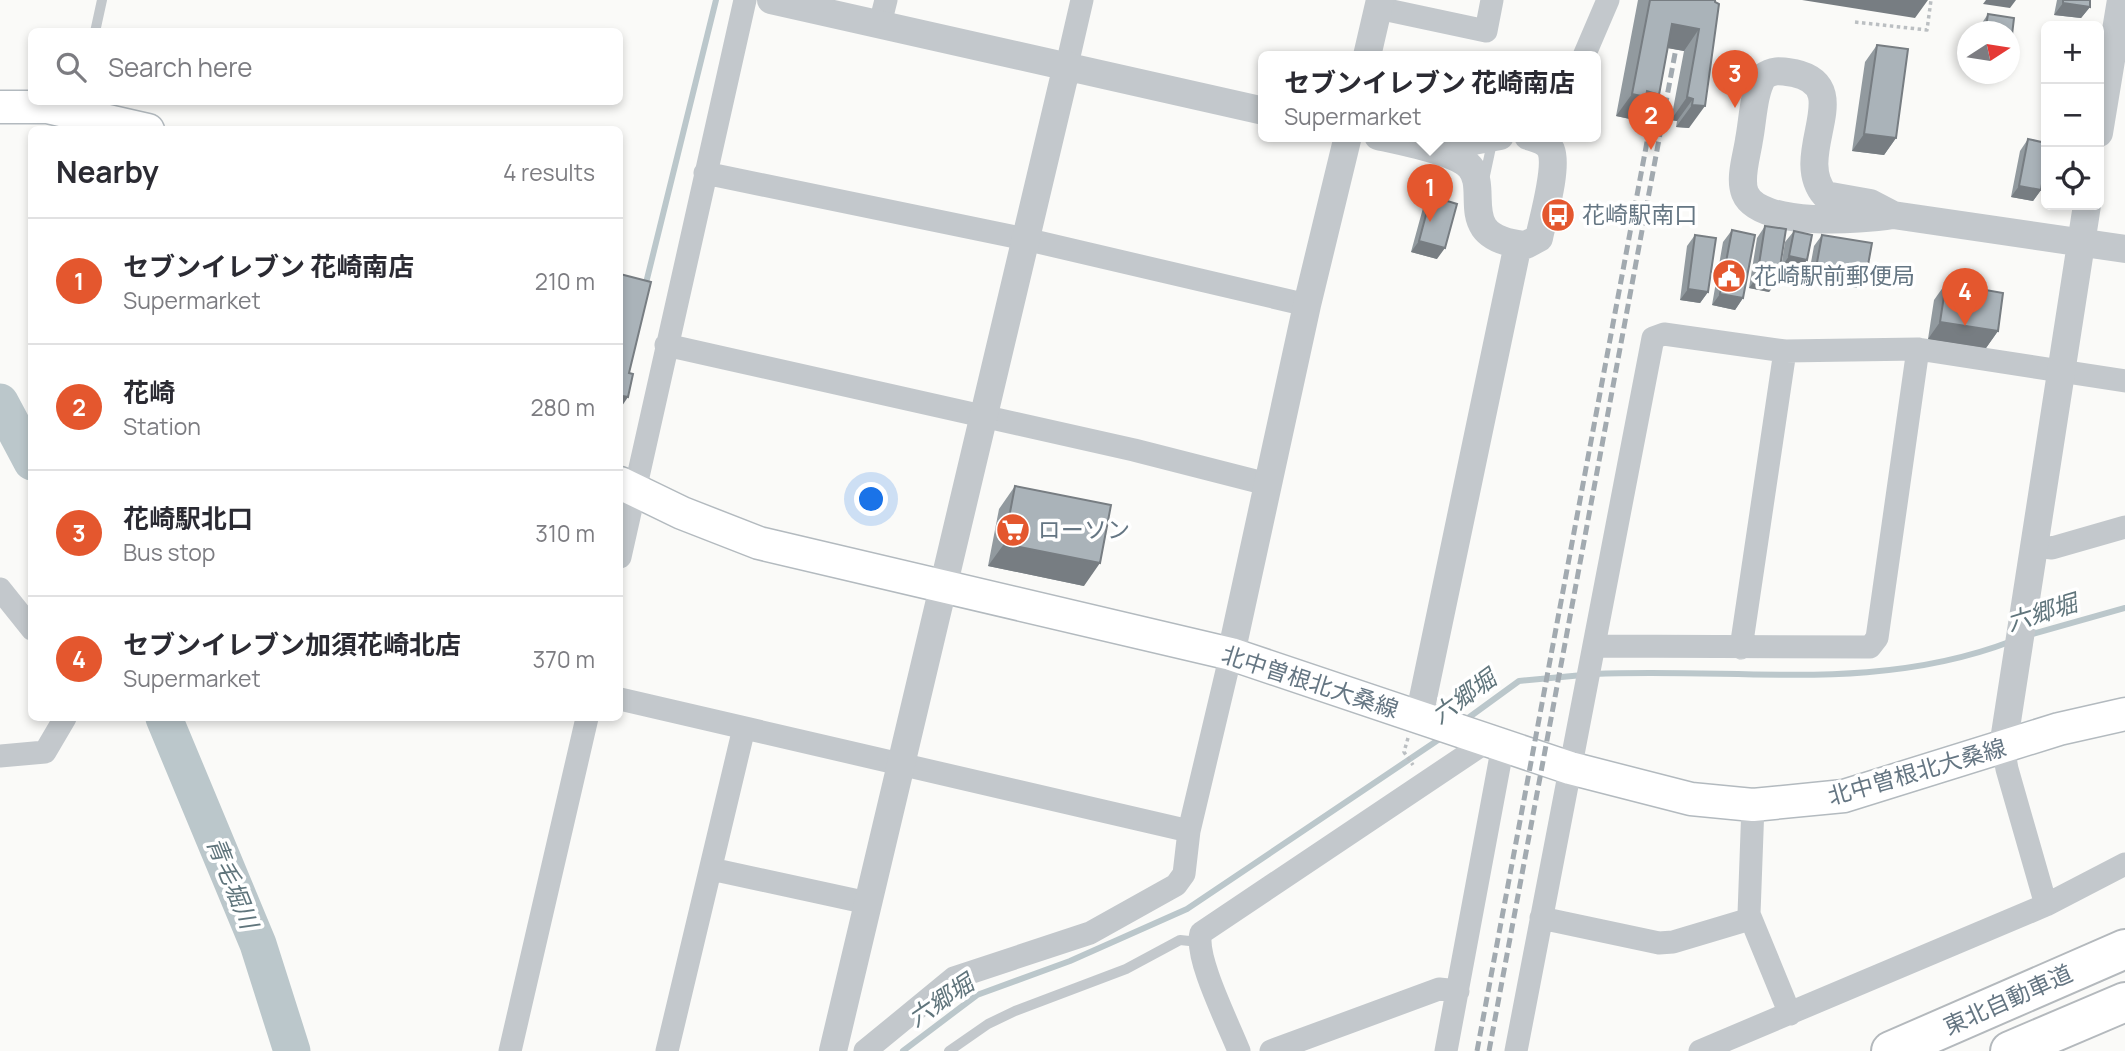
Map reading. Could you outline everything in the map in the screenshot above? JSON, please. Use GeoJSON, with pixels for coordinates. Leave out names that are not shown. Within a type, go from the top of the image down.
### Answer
{"type":"FeatureCollection","features":[{"type":"Feature","properties":{"kind":"highway","name":"東北自動車道"},"geometry":{"type":"LineString","coordinates":[[1891,1051],[2125,949]]}},
{"type":"Feature","properties":{"kind":"highway","name":"東北自動車道"},"geometry":{"type":"LineString","coordinates":[[2010,1051],[2125,1002]]}},
{"type":"Feature","properties":{"kind":"main road"},"geometry":{"type":"LineString","coordinates":[[0,107],[78,107],[136,126]]}},
{"type":"Feature","properties":{"kind":"main road","name":"北中曽根北大桑線"},"geometry":{"type":"LineString","coordinates":[[626,487],[759,543],[1231,654],[1570,768],[1652,791],[1753,805],[1844,796],[2059,729],[2125,714]]}},
{"type":"Feature","properties":{"kind":"street"},"geometry":{"type":"LineString","coordinates":[[623,522],[626,487],[666,345],[745,0]]}},
{"type":"Feature","properties":{"kind":"street"},"geometry":{"type":"LineString","coordinates":[[771,0],[883,12],[1067,65],[1258,110]]}},
{"type":"Feature","properties":{"kind":"street"},"geometry":{"type":"LineString","coordinates":[[833,1051],[1082,0]]}},
{"type":"Feature","properties":{"kind":"street"},"geometry":{"type":"LineString","coordinates":[[1368,51],[1379,4],[1486,31],[1492,0]]}},
{"type":"Feature","properties":{"kind":"street"},"geometry":{"type":"LineString","coordinates":[[1586,51],[1608,0]]}},
{"type":"Feature","properties":{"kind":"street"},"geometry":{"type":"LineString","coordinates":[[2104,120],[2115,90],[2121,0]]}},
{"type":"Feature","properties":{"kind":"street"},"geometry":{"type":"LineString","coordinates":[[1893,215],[1870,203],[1832,198],[1818,187],[1814,176],[1814,162],[1823,102],[1817,82],[1811,77],[1777,70],[1763,77],[1744,170],[1744,189],[1750,202],[1769,212],[1795,217],[1870,219],[1893,215],[2125,249]]}},
{"type":"Feature","properties":{"kind":"street"},"geometry":{"type":"LineString","coordinates":[[865,1051],[954,978],[1090,933],[1176,885],[1184,874],[1189,831],[1231,654],[1307,305],[1347,142]]}},
{"type":"Feature","properties":{"kind":"street"},"geometry":{"type":"LineString","coordinates":[[1405,142],[1462,161],[1475,174],[1476,214],[1482,225],[1491,233],[1518,244],[1531,244],[1539,238],[1552,167],[1544,142]]}},
{"type":"Feature","properties":{"kind":"street"},"geometry":{"type":"LineString","coordinates":[[1410,143],[1452,145],[1467,142]]}},
{"type":"Feature","properties":{"kind":"street"},"geometry":{"type":"LineString","coordinates":[[705,173],[1025,239],[1307,305]]}},
{"type":"Feature","properties":{"kind":"street"},"geometry":{"type":"LineString","coordinates":[[2046,905],[2003,747],[2086,210]]}},
{"type":"Feature","properties":{"kind":"street"},"geometry":{"type":"LineString","coordinates":[[1428,720],[1518,244]]}},
{"type":"Feature","properties":{"kind":"street"},"geometry":{"type":"LineString","coordinates":[[1516,1051],[1653,338],[1664,334],[1785,351],[1918,349],[2125,381]]}},
{"type":"Feature","properties":{"kind":"street"},"geometry":{"type":"LineString","coordinates":[[666,345],[1134,450],[1267,484]]}},
{"type":"Feature","properties":{"kind":"street"},"geometry":{"type":"LineString","coordinates":[[1592,654],[1870,648],[1877,638],[1918,349]]}},
{"type":"Feature","properties":{"kind":"street"},"geometry":{"type":"LineString","coordinates":[[1741,649],[1785,351]]}},
{"type":"Feature","properties":{"kind":"street"},"geometry":{"type":"LineString","coordinates":[[2035,546],[2052,548],[2125,527]]}},
{"type":"Feature","properties":{"kind":"street"},"geometry":{"type":"LineString","coordinates":[[0,589],[28,624]]}},
{"type":"Feature","properties":{"kind":"street"},"geometry":{"type":"LineString","coordinates":[[623,700],[1189,831]]}},
{"type":"Feature","properties":{"kind":"street"},"geometry":{"type":"LineString","coordinates":[[0,756],[45,752],[63,721]]}},
{"type":"Feature","properties":{"kind":"street"},"geometry":{"type":"LineString","coordinates":[[510,1051],[586,721]]}},
{"type":"Feature","properties":{"kind":"street"},"geometry":{"type":"LineString","coordinates":[[667,1051],[744,728]]}},
{"type":"Feature","properties":{"kind":"street"},"geometry":{"type":"LineString","coordinates":[[1239,1051],[1199,942],[1201,933],[1489,740]]}},
{"type":"Feature","properties":{"kind":"street"},"geometry":{"type":"LineString","coordinates":[[1446,1051],[1458,991],[1489,740]]}},
{"type":"Feature","properties":{"kind":"street"},"geometry":{"type":"LineString","coordinates":[[1753,805],[1750,919],[1790,1014]]}},
{"type":"Feature","properties":{"kind":"street"},"geometry":{"type":"LineString","coordinates":[[1700,1051],[2046,905],[2125,864]]}},
{"type":"Feature","properties":{"kind":"street"},"geometry":{"type":"LineString","coordinates":[[710,869],[868,903]]}},
{"type":"Feature","properties":{"kind":"street"},"geometry":{"type":"LineString","coordinates":[[1541,918],[1659,943],[1673,942],[1750,919]]}},
{"type":"Feature","properties":{"kind":"street"},"geometry":{"type":"LineString","coordinates":[[1271,1051],[1439,989],[1458,991]]}},
{"type":"Feature","properties":{"kind":"lane"},"geometry":{"type":"LineString","coordinates":[[96,28],[102,0]]}},
{"type":"Feature","properties":{"kind":"lane"},"geometry":{"type":"LineString","coordinates":[[1477,192],[1484,179],[1492,142]]}},
{"type":"Feature","properties":{"kind":"lane"},"geometry":{"type":"LineString","coordinates":[[949,1051],[988,1024],[1015,1011],[1126,969],[1180,940],[1199,942]]}},
{"type":"Feature","properties":{"kind":"path"},"geometry":{"type":"LineString","coordinates":[[1856,22],[1927,30],[1931,0]]}},
{"type":"Feature","properties":{"kind":"path"},"geometry":{"type":"LineString","coordinates":[[1404,752],[1418,771]]}},
{"type":"Feature","properties":{"kind":"building"},"geometry":{"type":"Polygon","coordinates":[[[1650,0],[1715,0],[1719,4],[1705,106],[1692,105],[1693,99],[1687,97],[1699,29],[1672,24],[1659,95],[1647,91],[1646,97],[1632,94],[1650,0]]]}},
{"type":"Feature","properties":{"kind":"building"},"geometry":{"type":"Polygon","coordinates":[[[2063,0],[2090,0],[2090,7],[2063,3],[2063,0]]]}},
{"type":"Feature","properties":{"kind":"building"},"geometry":{"type":"Polygon","coordinates":[[[1988,14],[2014,18],[2014,21],[1987,21],[1988,14]]]}},
{"type":"Feature","properties":{"kind":"building"},"geometry":{"type":"Polygon","coordinates":[[[1877,45],[1908,49],[1896,138],[1864,134],[1877,45]]]}},
{"type":"Feature","properties":{"kind":"building"},"geometry":{"type":"Polygon","coordinates":[[[2028,139],[2041,142],[2041,190],[2019,186],[2028,139]]]}},
{"type":"Feature","properties":{"kind":"building"},"geometry":{"type":"Polygon","coordinates":[[[1431,196],[1457,204],[1445,248],[1419,241],[1431,196]]]}},
{"type":"Feature","properties":{"kind":"building"},"geometry":{"type":"Polygon","coordinates":[[[1765,226],[1786,229],[1778,280],[1757,277],[1765,226]]]}},
{"type":"Feature","properties":{"kind":"building"},"geometry":{"type":"Polygon","coordinates":[[[1732,230],[1755,235],[1743,298],[1720,294],[1732,230]]]}},
{"type":"Feature","properties":{"kind":"building"},"geometry":{"type":"Polygon","coordinates":[[[1794,231],[1812,235],[1807,260],[1789,256],[1794,231]]]}},
{"type":"Feature","properties":{"kind":"building"},"geometry":{"type":"Polygon","coordinates":[[[1695,235],[1716,238],[1708,292],[1688,289],[1695,235]]]}},
{"type":"Feature","properties":{"kind":"building"},"geometry":{"type":"Polygon","coordinates":[[[1822,235],[1872,243],[1866,276],[1816,268],[1822,235]]]}},
{"type":"Feature","properties":{"kind":"building"},"geometry":{"type":"Polygon","coordinates":[[[623,275],[651,282],[629,373],[633,374],[628,397],[623,396],[623,275]]]}},
{"type":"Feature","properties":{"kind":"building"},"geometry":{"type":"Polygon","coordinates":[[[1946,283],[2003,293],[1998,331],[1940,322],[1946,283]]]}},
{"type":"Feature","properties":{"kind":"building"},"geometry":{"type":"Polygon","coordinates":[[[1015,486],[1111,505],[1100,563],[1004,544],[1015,486]]]}},
{"type":"Feature","properties":{"kind":"waterway"},"geometry":{"type":"LineString","coordinates":[[645,287],[716,0]]}},
{"type":"Feature","properties":{"kind":"waterway","name":"青毛堀川"},"geometry":{"type":"LineString","coordinates":[[0,402],[28,454]]}},
{"type":"Feature","properties":{"kind":"waterway","name":"六郷堀"},"geometry":{"type":"LineString","coordinates":[[2029,635],[2125,608]]}},
{"type":"Feature","properties":{"kind":"waterway","name":"六郷堀"},"geometry":{"type":"LineString","coordinates":[[1594,674],[1857,673],[1909,668],[1960,657],[2012,641]]}},
{"type":"Feature","properties":{"kind":"waterway","name":"六郷堀"},"geometry":{"type":"LineString","coordinates":[[1464,721],[1519,681],[1583,675]]}},
{"type":"Feature","properties":{"kind":"waterway","name":"青毛堀川"},"geometry":{"type":"LineString","coordinates":[[165,721],[258,944],[292,1051]]}},
{"type":"Feature","properties":{"kind":"waterway","name":"六郷堀"},"geometry":{"type":"LineString","coordinates":[[903,1051],[977,995],[1070,961],[1187,909],[1444,736]]}},
{"type":"Feature","properties":{"kind":"railway"},"geometry":{"type":"LineString","coordinates":[[1489,1051],[1685,0]]}},
{"type":"Feature","properties":{"kind":"railway"},"geometry":{"type":"LineString","coordinates":[[1477,1051],[1658,83]]}},
{"type":"Feature","properties":{"kind":"place","name":"花崎駅北口"},"geometry":{"type":"Point","coordinates":[1735,108]}},
{"type":"Feature","properties":{"kind":"place","name":"花崎"},"geometry":{"type":"Point","coordinates":[1651,150]}},
{"type":"Feature","properties":{"kind":"place","name":"花崎駅南口"},"geometry":{"type":"Point","coordinates":[1558,215]}},
{"type":"Feature","properties":{"kind":"place","name":"セブンイレブン 花崎南店"},"geometry":{"type":"Point","coordinates":[1430,222]}},
{"type":"Feature","properties":{"kind":"place","name":"花崎駅前郵便局"},"geometry":{"type":"Point","coordinates":[1729,276]}},
{"type":"Feature","properties":{"kind":"place","name":"セブンイレブン加須花崎北店"},"geometry":{"type":"Point","coordinates":[1965,326]}},
{"type":"Feature","properties":{"kind":"place","name":"ローソン"},"geometry":{"type":"Point","coordinates":[1013,530]}}]}
